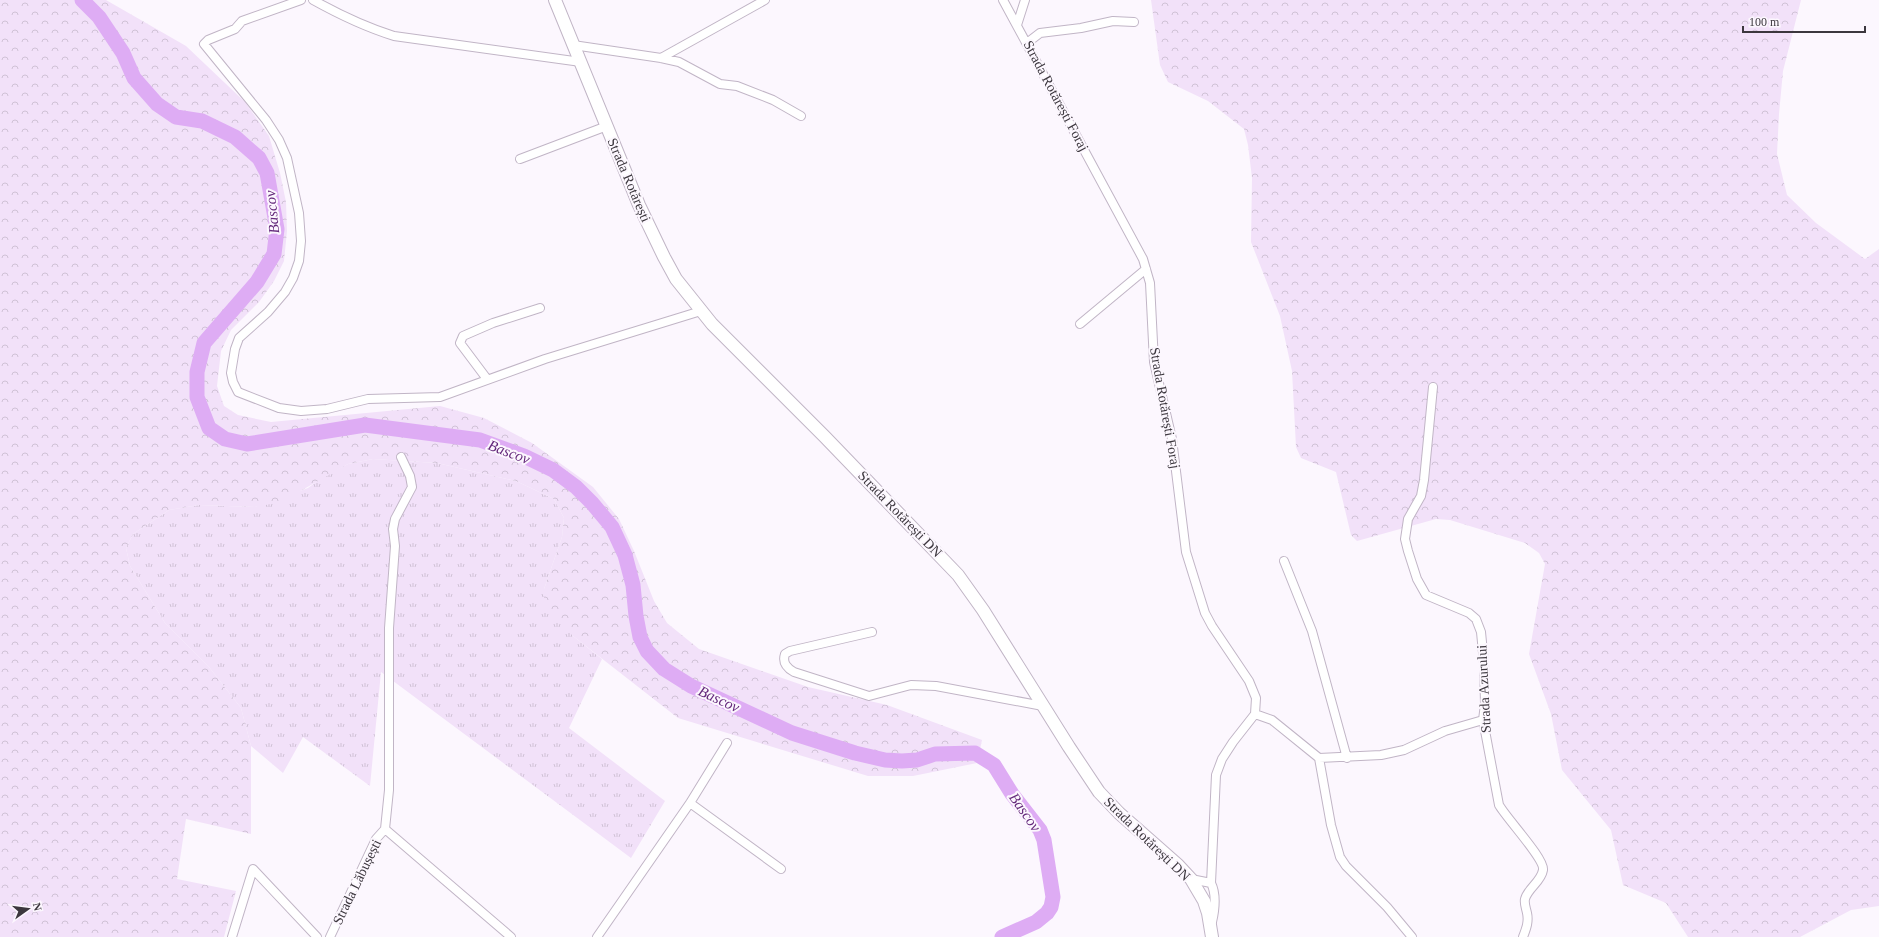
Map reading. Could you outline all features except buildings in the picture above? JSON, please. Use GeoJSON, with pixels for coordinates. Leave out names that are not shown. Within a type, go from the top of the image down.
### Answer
{"type":"FeatureCollection","features":[{"type":"Feature","properties":{"kind":"highway","name":"Strada Rotărești"},"geometry":{"type":"LineString","coordinates":[[555,0],[639,205],[664,257],[676,279],[701,311],[730,343]]}},
{"type":"Feature","properties":{"kind":"highway","name":"Strada Rotărești DN"},"geometry":{"type":"LineString","coordinates":[[730,343],[831,443],[958,575],[984,610],[1043,706],[1099,792],[1119,813],[1178,864],[1191,879],[1204,900],[1212,932]]}},
{"type":"Feature","properties":{"kind":"street"},"geometry":{"type":"LineString","coordinates":[[301,0],[242,21],[235,29],[208,40],[204,44],[266,120],[279,140],[287,158],[299,213],[301,241],[300,254],[293,278],[285,292],[268,312],[239,338],[235,349],[231,373],[233,382],[238,392],[279,408],[301,411],[327,409],[368,398],[440,397],[487,379],[701,311]]}},
{"type":"Feature","properties":{"kind":"street"},"geometry":{"type":"LineString","coordinates":[[313,0],[351,20],[394,36],[581,62]]}},
{"type":"Feature","properties":{"kind":"street"},"geometry":{"type":"LineString","coordinates":[[661,58],[765,0]]}},
{"type":"Feature","properties":{"kind":"street","name":"Strada Rotărești Foraj"},"geometry":{"type":"LineString","coordinates":[[1003,0],[1138,248],[1146,269],[1151,296],[1154,362],[1172,439],[1186,552],[1206,613],[1253,689],[1256,698],[1255,714]]}},
{"type":"Feature","properties":{"kind":"street"},"geometry":{"type":"LineString","coordinates":[[1017,25],[1026,0]]}},
{"type":"Feature","properties":{"kind":"street"},"geometry":{"type":"LineString","coordinates":[[1027,43],[1040,33],[1081,28],[1113,21],[1134,22]]}},
{"type":"Feature","properties":{"kind":"street"},"geometry":{"type":"LineString","coordinates":[[573,45],[679,62],[720,84],[737,86],[773,100],[801,116]]}},
{"type":"Feature","properties":{"kind":"street"},"geometry":{"type":"LineString","coordinates":[[520,159],[607,126]]}},
{"type":"Feature","properties":{"kind":"street"},"geometry":{"type":"LineString","coordinates":[[1080,324],[1146,269]]}},
{"type":"Feature","properties":{"kind":"street"},"geometry":{"type":"LineString","coordinates":[[487,379],[460,343],[463,336],[493,323],[540,308]]}},
{"type":"Feature","properties":{"kind":"street","name":"Strada Azurului"},"geometry":{"type":"LineString","coordinates":[[1433,387],[1424,480],[1421,496],[1408,519],[1405,539],[1417,579],[1426,594],[1469,613],[1476,620],[1481,632],[1484,663],[1485,704],[1483,720],[1500,805],[1504,815],[1541,860],[1543,870],[1540,877],[1526,893],[1524,902],[1528,915],[1527,927],[1523,937]]}},
{"type":"Feature","properties":{"kind":"street"},"geometry":{"type":"LineString","coordinates":[[401,458],[410,476],[412,487],[395,519],[393,529],[395,546],[389,628],[389,790],[385,829],[511,937]]}},
{"type":"Feature","properties":{"kind":"street"},"geometry":{"type":"LineString","coordinates":[[1284,561],[1312,631],[1347,758]]}},
{"type":"Feature","properties":{"kind":"street"},"geometry":{"type":"LineString","coordinates":[[872,632],[790,651],[785,654],[784,663],[794,672],[869,696],[911,685],[936,686],[1043,706]]}},
{"type":"Feature","properties":{"kind":"street"},"geometry":{"type":"LineString","coordinates":[[1212,932],[1215,904],[1214,890],[1211,883],[1216,776],[1222,759],[1255,714],[1272,720],[1319,758],[1347,758],[1381,755],[1404,750],[1445,731],[1483,720]]}},
{"type":"Feature","properties":{"kind":"street"},"geometry":{"type":"LineString","coordinates":[[598,937],[690,803],[727,743]]}},
{"type":"Feature","properties":{"kind":"street"},"geometry":{"type":"LineString","coordinates":[[1319,758],[1331,825],[1340,857],[1346,866],[1388,907],[1412,937]]}},
{"type":"Feature","properties":{"kind":"street"},"geometry":{"type":"LineString","coordinates":[[690,803],[781,869]]}},
{"type":"Feature","properties":{"kind":"street","name":"Strada Lăbușești"},"geometry":{"type":"LineString","coordinates":[[330,937],[376,839],[385,829]]}},
{"type":"Feature","properties":{"kind":"street"},"geometry":{"type":"LineString","coordinates":[[232,937],[252,870],[317,937]]}},
{"type":"Feature","properties":{"kind":"street"},"geometry":{"type":"LineString","coordinates":[[1191,879],[1211,883]]}},
{"type":"Feature","properties":{"kind":"green space"},"geometry":{"type":"Polygon","coordinates":[[[0,0],[106,0],[186,46],[245,102],[269,136],[280,173],[286,202],[287,231],[284,261],[274,281],[259,302],[231,330],[221,351],[217,386],[224,406],[238,415],[271,422],[440,406],[484,418],[532,443],[593,487],[619,519],[634,551],[654,601],[667,623],[699,649],[808,687],[887,705],[982,740],[977,763],[913,776],[868,776],[678,718],[573,636],[544,605],[544,589],[562,537],[564,518],[554,499],[516,481],[437,463],[373,459],[348,464],[281,502],[255,507],[199,505],[169,510],[133,534],[126,548],[130,566],[165,623],[209,667],[241,708],[251,746],[251,834],[186,819],[177,879],[236,891],[224,937],[0,937],[0,0]]]}},
{"type":"Feature","properties":{"kind":"green space"},"geometry":{"type":"Polygon","coordinates":[[[1151,0],[1801,0],[1783,71],[1779,114],[1777,154],[1787,195],[1816,223],[1865,259],[1879,249],[1879,906],[1851,910],[1800,937],[1688,937],[1666,903],[1623,885],[1611,830],[1562,770],[1551,714],[1529,654],[1545,564],[1539,553],[1525,543],[1450,520],[1436,519],[1357,541],[1351,535],[1336,472],[1301,458],[1296,447],[1292,371],[1280,316],[1251,242],[1252,178],[1248,145],[1244,129],[1208,101],[1168,82],[1160,65],[1151,0]]]}},
{"type":"Feature","properties":{"kind":"green space"},"geometry":{"type":"Polygon","coordinates":[[[373,459],[437,463],[516,481],[554,499],[564,518],[562,537],[544,589],[573,636],[602,659],[569,728],[665,801],[631,858],[381,672],[370,786],[303,737],[283,773],[251,746],[241,708],[209,667],[165,623],[130,566],[126,548],[133,534],[169,510],[199,505],[255,507],[308,488],[324,476],[348,464],[373,459]]]}},
{"type":"Feature","properties":{"kind":"waterway","name":"Bascov"},"geometry":{"type":"LineString","coordinates":[[82,0],[99,17],[123,53],[134,78],[157,104],[176,117],[202,121],[235,137],[259,158],[267,173],[277,229],[274,254],[257,282],[204,343],[197,372],[197,397],[209,428],[225,439],[247,444],[365,425],[480,440],[524,456],[553,470],[576,487],[612,527],[625,555],[633,585],[640,637],[647,651],[664,669],[691,686],[792,733],[855,753],[885,760],[902,761],[917,760],[935,754],[975,753],[994,765],[1012,794],[1040,830],[1044,840],[1053,897],[1051,907],[1047,913],[1036,922],[1002,937]]}}]}
